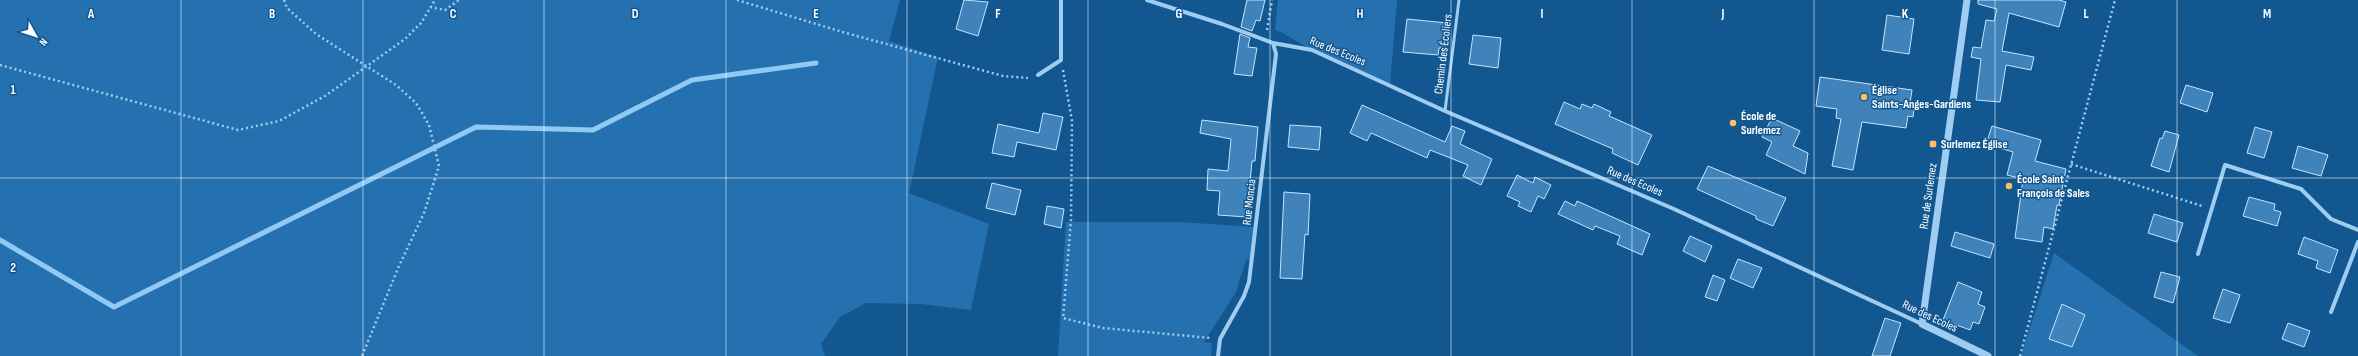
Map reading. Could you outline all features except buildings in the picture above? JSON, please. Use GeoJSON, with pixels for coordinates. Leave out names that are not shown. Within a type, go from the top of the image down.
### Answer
{"type":"FeatureCollection","features":[{"type":"Feature","properties":{"kind":"street"},"geometry":{"type":"LineString","coordinates":[[1038,75],[1061,60],[1061,0]]}},
{"type":"Feature","properties":{"kind":"street"},"geometry":{"type":"LineString","coordinates":[[1146,0],[1222,24],[1270,42]]}},
{"type":"Feature","properties":{"kind":"street","name":"Rue de Surlemez"},"geometry":{"type":"LineString","coordinates":[[1922,324],[1967,0]]}},
{"type":"Feature","properties":{"kind":"street","name":"Rue des Ecoles"},"geometry":{"type":"LineString","coordinates":[[1270,42],[1312,50],[1445,110],[1674,209],[1988,356]]}},
{"type":"Feature","properties":{"kind":"street","name":"Rue Moncia"},"geometry":{"type":"LineString","coordinates":[[1218,356],[1220,338],[1244,296],[1254,259],[1276,54],[1270,42]]}},
{"type":"Feature","properties":{"kind":"street"},"geometry":{"type":"LineString","coordinates":[[2198,254],[2226,165],[2300,190],[2331,219],[2358,230]]}},
{"type":"Feature","properties":{"kind":"street"},"geometry":{"type":"LineString","coordinates":[[2331,312],[2358,242]]}},
{"type":"Feature","properties":{"kind":"lane","name":"Chemin des Écoliers"},"geometry":{"type":"LineString","coordinates":[[1445,110],[1459,0]]}},
{"type":"Feature","properties":{"kind":"path"},"geometry":{"type":"LineString","coordinates":[[284,0],[287,8],[316,34],[369,66],[396,85],[416,103],[429,125],[439,166],[424,213],[399,266],[362,356]]}},
{"type":"Feature","properties":{"kind":"path"},"geometry":{"type":"LineString","coordinates":[[0,65],[238,130],[279,121],[325,96],[405,39],[421,23],[434,0]]}},
{"type":"Feature","properties":{"kind":"path"},"geometry":{"type":"LineString","coordinates":[[430,7],[445,10],[459,0]]}},
{"type":"Feature","properties":{"kind":"path"},"geometry":{"type":"LineString","coordinates":[[737,0],[846,33],[1003,76],[1027,79],[1038,75]]}},
{"type":"Feature","properties":{"kind":"path"},"geometry":{"type":"LineString","coordinates":[[1270,42],[1267,24],[1272,0]]}},
{"type":"Feature","properties":{"kind":"path"},"geometry":{"type":"LineString","coordinates":[[2020,356],[2115,0]]}},
{"type":"Feature","properties":{"kind":"path"},"geometry":{"type":"LineString","coordinates":[[1061,60],[1072,121],[1071,220],[1063,318],[1103,328],[1220,338]]}},
{"type":"Feature","properties":{"kind":"path"},"geometry":{"type":"LineString","coordinates":[[2071,164],[2212,209]]}},
{"type":"Feature","properties":{"kind":"shaded area"},"geometry":{"type":"Polygon","coordinates":[[[0,0],[900,0],[889,41],[938,57],[909,193],[989,224],[971,310],[921,304],[866,303],[840,317],[821,344],[825,356],[0,356],[0,0]]]}},
{"type":"Feature","properties":{"kind":"shaded area"},"geometry":{"type":"Polygon","coordinates":[[[1278,0],[1397,0],[1390,85],[1312,50],[1275,30],[1278,0]]]}},
{"type":"Feature","properties":{"kind":"shaded area"},"geometry":{"type":"Polygon","coordinates":[[[1066,222],[1180,222],[1256,227],[1253,259],[1246,260],[1236,292],[1204,342],[1212,343],[1211,356],[1058,356],[1066,222]]]}},
{"type":"Feature","properties":{"kind":"shaded area"},"geometry":{"type":"Polygon","coordinates":[[[2054,253],[2198,356],[2021,356],[2054,253]]]}},
{"type":"Feature","properties":{"kind":"waterway"},"geometry":{"type":"LineString","coordinates":[[0,240],[114,307],[476,127],[593,130],[692,80],[816,63]]}},
{"type":"Feature","properties":{"kind":"place","name":"Église Saints-Anges-Gardiens"},"geometry":{"type":"Point","coordinates":[1864,97]}},
{"type":"Feature","properties":{"kind":"place","name":"École de Surlemez"},"geometry":{"type":"Point","coordinates":[1733,123]}},
{"type":"Feature","properties":{"kind":"place","name":"Surlemez Église"},"geometry":{"type":"Point","coordinates":[1933,144]}},
{"type":"Feature","properties":{"kind":"place","name":"École Saint François de Sales"},"geometry":{"type":"Point","coordinates":[2009,186]}}]}
